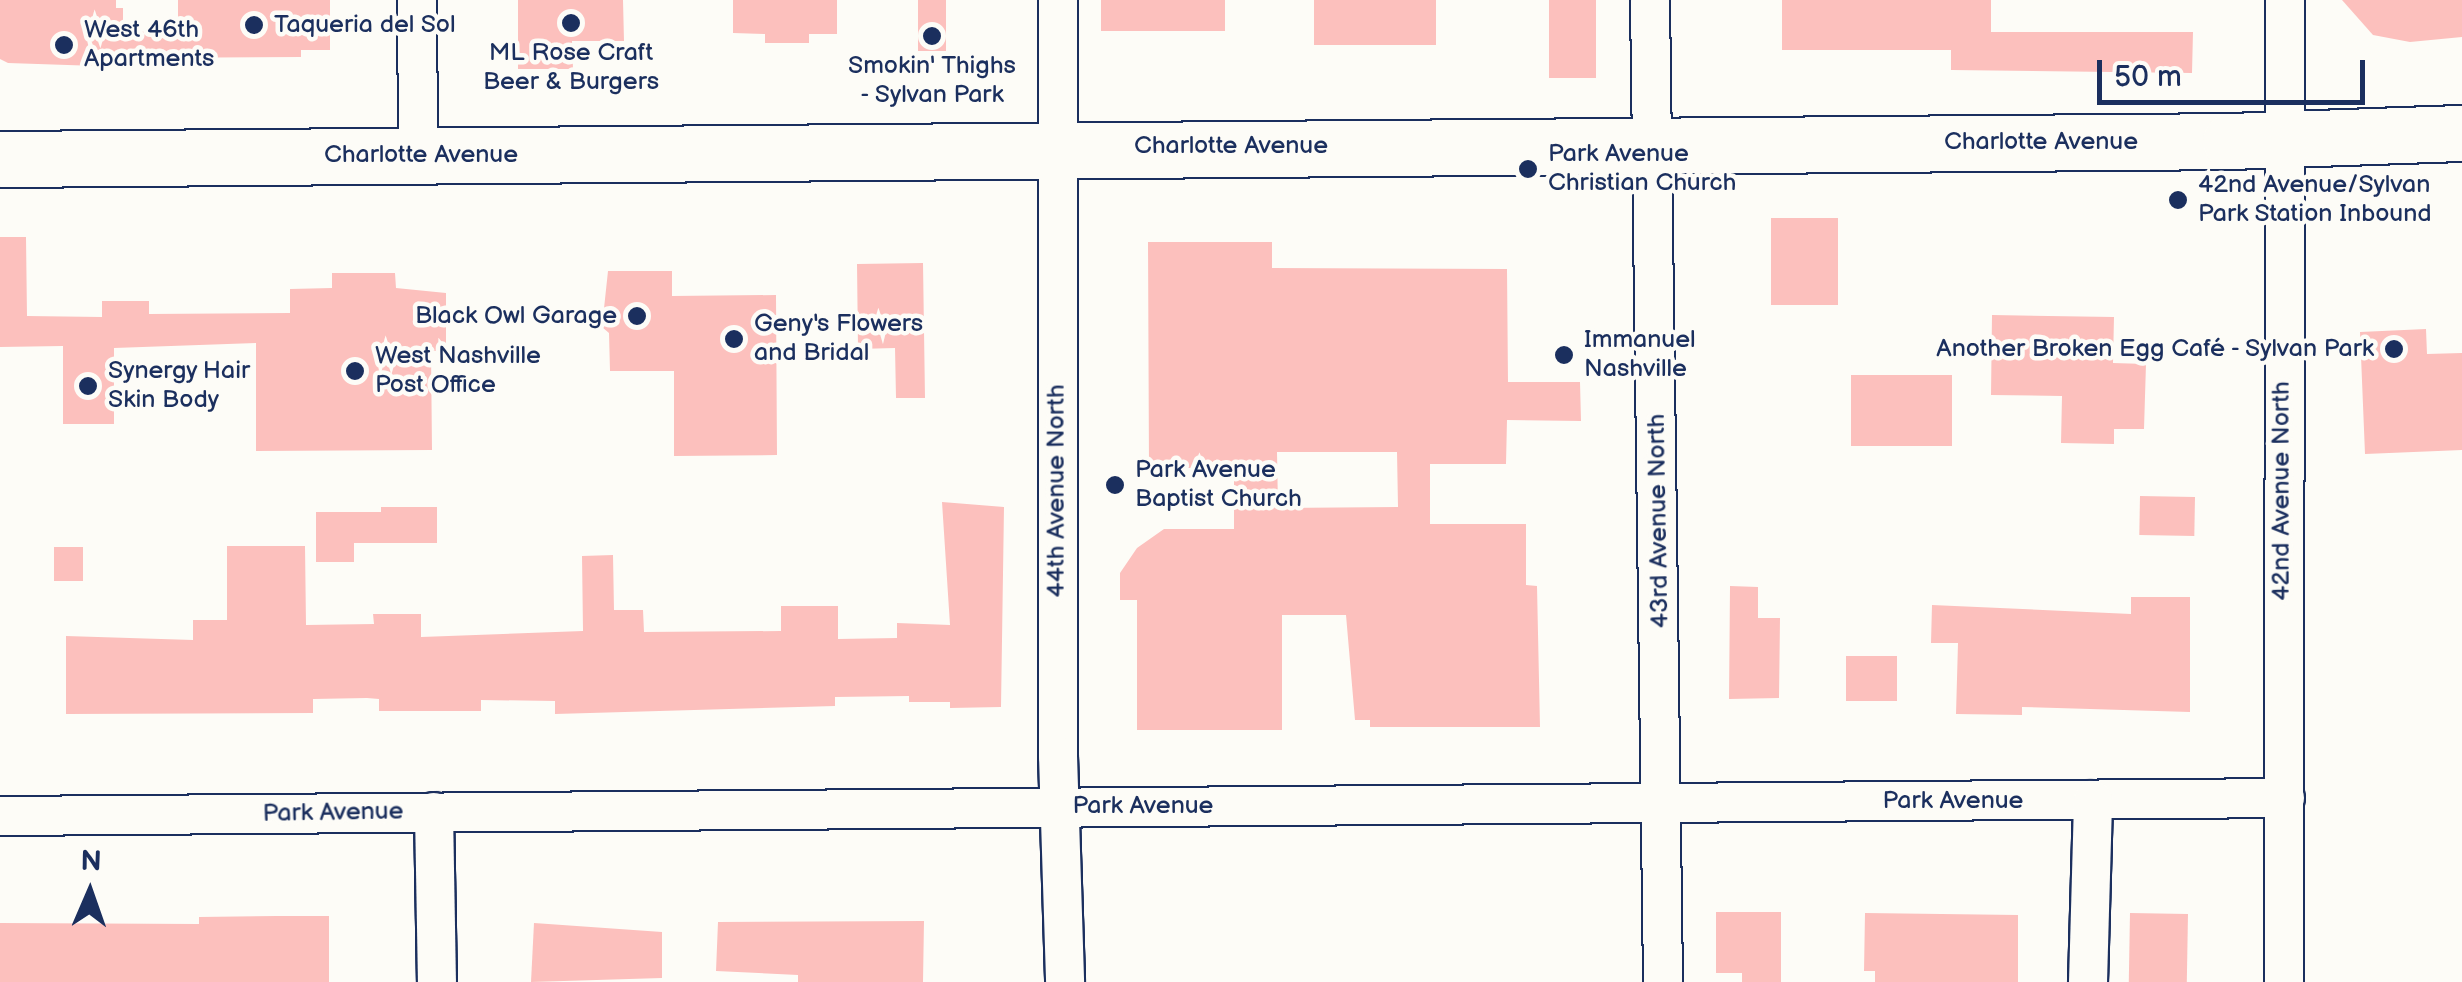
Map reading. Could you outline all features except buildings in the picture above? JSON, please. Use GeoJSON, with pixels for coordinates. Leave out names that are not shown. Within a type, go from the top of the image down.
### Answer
{"type":"FeatureCollection","features":[{"type":"Feature","properties":{"kind":"main road","name":"Charlotte Avenue"},"geometry":{"type":"LineString","coordinates":[[0,159],[2284,137],[2462,132]]}},
{"type":"Feature","properties":{"kind":"street"},"geometry":{"type":"LineString","coordinates":[[417,0],[418,154]]}},
{"type":"Feature","properties":{"kind":"street","name":"44th Avenue North"},"geometry":{"type":"LineString","coordinates":[[1058,0],[1059,807],[1065,982]]}},
{"type":"Feature","properties":{"kind":"street","name":"43rd Avenue North"},"geometry":{"type":"LineString","coordinates":[[1650,0],[1663,982]]}},
{"type":"Feature","properties":{"kind":"street","name":"42nd Avenue North"},"geometry":{"type":"LineString","coordinates":[[2284,0],[2280,462],[2284,982]]}},
{"type":"Feature","properties":{"kind":"street","name":"Park Avenue"},"geometry":{"type":"LineString","coordinates":[[0,816],[2285,798]]}},
{"type":"Feature","properties":{"kind":"street"},"geometry":{"type":"LineString","coordinates":[[2088,982],[2093,800]]}},
{"type":"Feature","properties":{"kind":"street"},"geometry":{"type":"LineString","coordinates":[[434,812],[437,982]]}},
{"type":"Feature","properties":{"kind":"place","name":"ML Rose Craft Beer & Burgers"},"geometry":{"type":"Point","coordinates":[571,23]}},
{"type":"Feature","properties":{"kind":"place","name":"Taqueria del Sol"},"geometry":{"type":"Point","coordinates":[254,25]}},
{"type":"Feature","properties":{"kind":"place","name":"Smokin' Thighs - Sylvan Park"},"geometry":{"type":"Point","coordinates":[932,36]}},
{"type":"Feature","properties":{"kind":"place","name":"West 46th Apartments"},"geometry":{"type":"Point","coordinates":[64,45]}},
{"type":"Feature","properties":{"kind":"place","name":"Park Avenue Christian Church"},"geometry":{"type":"Point","coordinates":[1528,169]}},
{"type":"Feature","properties":{"kind":"place","name":"42nd Avenue/Sylvan Park Station Inbound"},"geometry":{"type":"Point","coordinates":[2178,200]}},
{"type":"Feature","properties":{"kind":"place","name":"Black Owl Garage"},"geometry":{"type":"Point","coordinates":[637,316]}},
{"type":"Feature","properties":{"kind":"place","name":"Geny's Flowers and Bridal"},"geometry":{"type":"Point","coordinates":[734,339]}},
{"type":"Feature","properties":{"kind":"place","name":"Another Broken Egg Café - Sylvan Park"},"geometry":{"type":"Point","coordinates":[2394,349]}},
{"type":"Feature","properties":{"kind":"place","name":"Immanuel Nashville"},"geometry":{"type":"Point","coordinates":[1564,355]}},
{"type":"Feature","properties":{"kind":"place","name":"West Nashville Post Office"},"geometry":{"type":"Point","coordinates":[355,371]}},
{"type":"Feature","properties":{"kind":"place","name":"Synergy Hair Skin Body"},"geometry":{"type":"Point","coordinates":[88,386]}},
{"type":"Feature","properties":{"kind":"place","name":"Park Avenue Baptist Church"},"geometry":{"type":"Point","coordinates":[1115,485]}}]}
